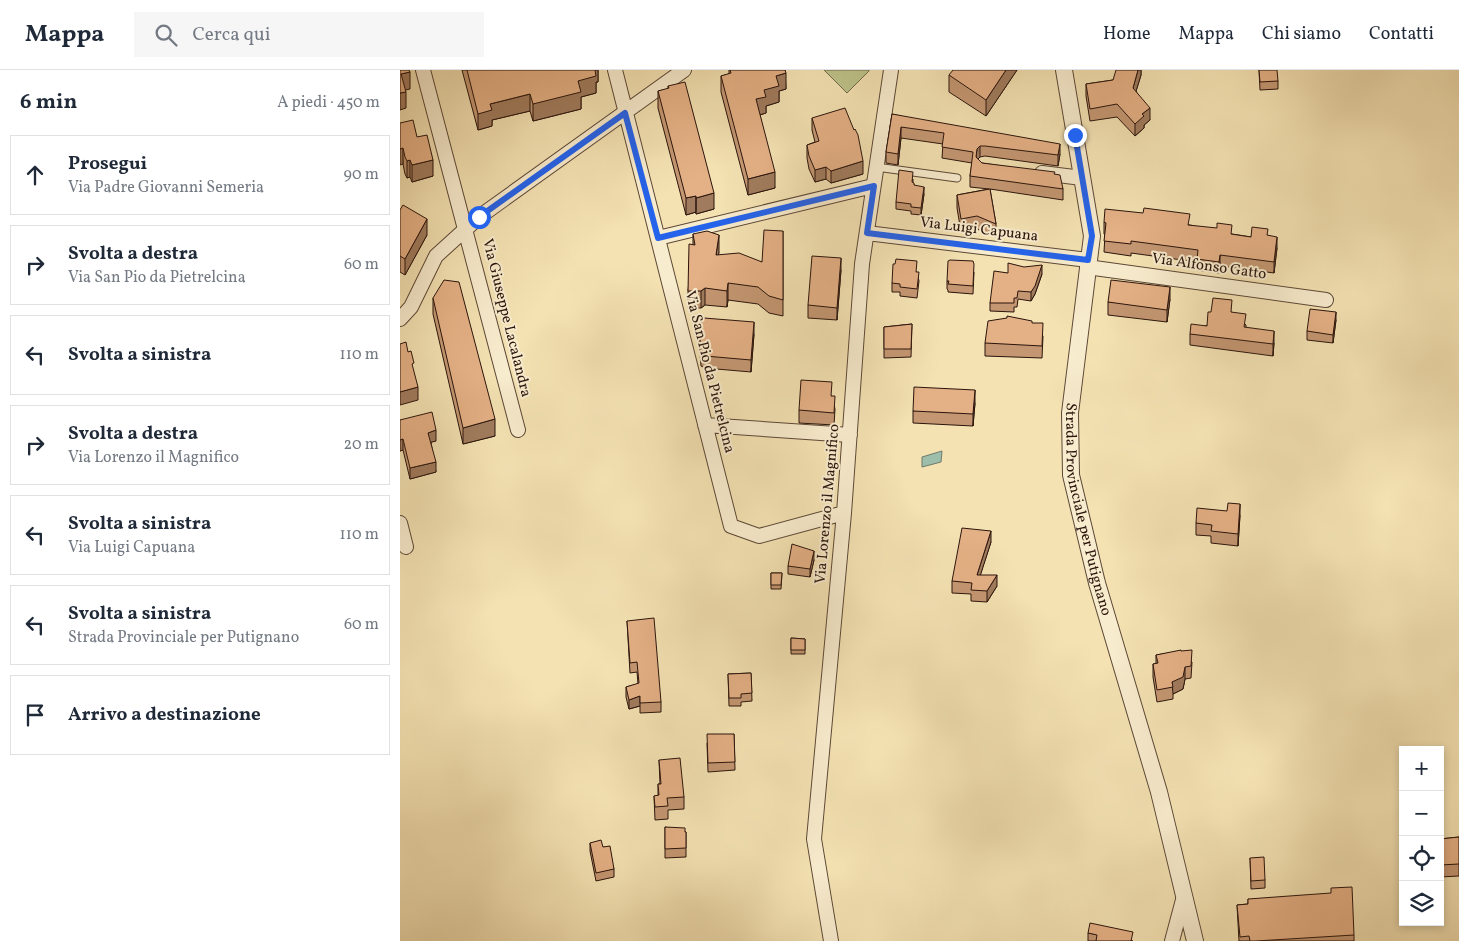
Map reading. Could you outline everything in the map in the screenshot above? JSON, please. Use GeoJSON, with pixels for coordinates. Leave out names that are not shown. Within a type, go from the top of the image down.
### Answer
{"type":"FeatureCollection","features":[{"type":"Feature","properties":{"kind":"street","name":"Via Giuseppe Lacalandra"},"geometry":{"type":"LineString","coordinates":[[423,70],[518,430]]}},
{"type":"Feature","properties":{"kind":"street","name":"Via San Pio da Pietrelcina"},"geometry":{"type":"LineString","coordinates":[[615,70],[731,526],[759,536],[844,513]]}},
{"type":"Feature","properties":{"kind":"street"},"geometry":{"type":"LineString","coordinates":[[400,319],[411,306],[436,256],[479,217],[684,70]]}},
{"type":"Feature","properties":{"kind":"street","name":"Via Lorenzo il Magnifico"},"geometry":{"type":"LineString","coordinates":[[831,941],[814,839],[844,513],[862,264],[891,70]]}},
{"type":"Feature","properties":{"kind":"street","name":"Strada Provinciale per Putignano"},"geometry":{"type":"LineString","coordinates":[[1064,70],[1092,236],[1070,413],[1071,475],[1097,583],[1159,792],[1195,941]]}},
{"type":"Feature","properties":{"kind":"street"},"geometry":{"type":"LineString","coordinates":[[1033,171],[1082,178]]}},
{"type":"Feature","properties":{"kind":"street"},"geometry":{"type":"LineString","coordinates":[[658,238],[874,186]]}},
{"type":"Feature","properties":{"kind":"street","name":"Via Luigi Capuana"},"geometry":{"type":"LineString","coordinates":[[867,233],[1088,263]]}},
{"type":"Feature","properties":{"kind":"street","name":"Via Alfonso Gatto"},"geometry":{"type":"LineString","coordinates":[[1088,263],[1326,300]]}},
{"type":"Feature","properties":{"kind":"street"},"geometry":{"type":"LineString","coordinates":[[705,424],[850,435]]}},
{"type":"Feature","properties":{"kind":"street"},"geometry":{"type":"LineString","coordinates":[[400,523],[406,547]]}},
{"type":"Feature","properties":{"kind":"street"},"geometry":{"type":"LineString","coordinates":[[1172,941],[1185,895]]}},
{"type":"Feature","properties":{"kind":"lane"},"geometry":{"type":"LineString","coordinates":[[876,167],[957,178]]}},
{"type":"Feature","properties":{"kind":"green space"},"geometry":{"type":"Polygon","coordinates":[[[824,70],[869,70],[869,71],[847,93],[824,70]]]}},
{"type":"Feature","properties":{"kind":"shaded area"},"geometry":{"type":"Polygon","coordinates":[[[942,451],[941,462],[922,467],[922,457],[942,451]]]}},
{"type":"Feature","properties":{"kind":"building"},"geometry":{"type":"Polygon","coordinates":[[[400,70],[409,70],[410,72],[401,74],[406,92],[400,93],[400,70]]]}},
{"type":"Feature","properties":{"kind":"building"},"geometry":{"type":"Polygon","coordinates":[[[467,70],[595,70],[596,76],[578,81],[581,92],[533,104],[530,94],[490,104],[492,110],[478,114],[467,70]]]}},
{"type":"Feature","properties":{"kind":"building"},"geometry":{"type":"Polygon","coordinates":[[[730,70],[785,70],[786,73],[776,76],[779,86],[764,90],[766,97],[756,99],[775,172],[748,179],[721,76],[731,73],[730,70]]]}},
{"type":"Feature","properties":{"kind":"building"},"geometry":{"type":"Polygon","coordinates":[[[953,70],[1006,70],[986,100],[949,75],[953,70]]]}},
{"type":"Feature","properties":{"kind":"building"},"geometry":{"type":"Polygon","coordinates":[[[1116,70],[1138,70],[1133,88],[1150,108],[1142,114],[1144,116],[1135,124],[1117,104],[1090,109],[1086,84],[1113,80],[1116,70]]]}},
{"type":"Feature","properties":{"kind":"building"},"geometry":{"type":"Polygon","coordinates":[[[1259,70],[1277,70],[1278,81],[1260,82],[1259,70]]]}},
{"type":"Feature","properties":{"kind":"building"},"geometry":{"type":"Polygon","coordinates":[[[685,82],[714,193],[696,198],[696,196],[686,198],[658,91],[669,88],[668,86],[685,82]]]}},
{"type":"Feature","properties":{"kind":"building"},"geometry":{"type":"Polygon","coordinates":[[[845,108],[858,135],[863,161],[831,171],[826,167],[815,170],[807,145],[819,141],[812,118],[845,108]]]}},
{"type":"Feature","properties":{"kind":"building"},"geometry":{"type":"Polygon","coordinates":[[[892,114],[1060,144],[1058,155],[980,146],[977,149],[976,157],[982,163],[1055,172],[1054,174],[1060,175],[1063,189],[970,176],[973,152],[942,147],[944,133],[901,127],[898,154],[886,152],[892,114]]]}},
{"type":"Feature","properties":{"kind":"building"},"geometry":{"type":"Polygon","coordinates":[[[413,120],[417,137],[427,135],[433,160],[412,165],[410,160],[407,161],[403,148],[400,149],[400,123],[413,120]]]}},
{"type":"Feature","properties":{"kind":"building"},"geometry":{"type":"Polygon","coordinates":[[[899,170],[913,172],[912,182],[914,185],[924,187],[921,208],[911,207],[911,204],[896,202],[899,170]]]}},
{"type":"Feature","properties":{"kind":"building"},"geometry":{"type":"Polygon","coordinates":[[[990,189],[996,224],[977,216],[961,219],[957,195],[990,189]]]}},
{"type":"Feature","properties":{"kind":"building"},"geometry":{"type":"Polygon","coordinates":[[[403,205],[427,219],[405,259],[400,256],[400,210],[403,205]]]}},
{"type":"Feature","properties":{"kind":"building"},"geometry":{"type":"Polygon","coordinates":[[[1144,208],[1190,214],[1188,225],[1217,228],[1217,223],[1232,225],[1231,234],[1251,237],[1252,227],[1268,229],[1267,235],[1277,237],[1274,262],[1220,255],[1219,262],[1197,259],[1198,250],[1131,241],[1131,244],[1104,241],[1105,209],[1143,213],[1144,208]]]}},
{"type":"Feature","properties":{"kind":"building"},"geometry":{"type":"Polygon","coordinates":[[[764,230],[783,231],[783,300],[769,296],[758,287],[728,283],[727,291],[705,288],[701,291],[688,291],[689,244],[695,245],[693,234],[707,231],[719,235],[716,255],[739,253],[762,262],[764,230]]]}},
{"type":"Feature","properties":{"kind":"building"},"geometry":{"type":"Polygon","coordinates":[[[812,256],[841,258],[837,308],[808,305],[812,256]]]}},
{"type":"Feature","properties":{"kind":"building"},"geometry":{"type":"Polygon","coordinates":[[[896,259],[917,261],[916,272],[919,272],[917,289],[900,287],[900,284],[892,283],[893,264],[895,264],[896,259]]]}},
{"type":"Feature","properties":{"kind":"building"},"geometry":{"type":"Polygon","coordinates":[[[948,261],[973,261],[973,286],[948,284],[948,261]]]}},
{"type":"Feature","properties":{"kind":"building"},"geometry":{"type":"Polygon","coordinates":[[[1008,263],[1024,267],[1042,265],[1035,286],[1031,292],[1018,291],[1017,298],[1014,298],[1014,303],[990,303],[994,271],[1008,273],[1008,263]]]}},
{"type":"Feature","properties":{"kind":"building"},"geometry":{"type":"Polygon","coordinates":[[[444,280],[459,282],[495,419],[463,428],[433,298],[444,280]]]}},
{"type":"Feature","properties":{"kind":"building"},"geometry":{"type":"Polygon","coordinates":[[[1111,280],[1170,287],[1167,310],[1108,302],[1111,280]]]}},
{"type":"Feature","properties":{"kind":"building"},"geometry":{"type":"Polygon","coordinates":[[[1213,298],[1232,300],[1231,312],[1246,314],[1244,327],[1274,331],[1273,344],[1190,334],[1191,324],[1207,326],[1208,312],[1211,312],[1213,298]]]}},
{"type":"Feature","properties":{"kind":"building"},"geometry":{"type":"Polygon","coordinates":[[[1310,309],[1336,312],[1333,335],[1307,331],[1310,309]]]}},
{"type":"Feature","properties":{"kind":"building"},"geometry":{"type":"Polygon","coordinates":[[[1007,316],[1032,321],[1032,323],[1043,323],[1042,346],[985,343],[988,321],[1007,318],[1007,316]]]}},
{"type":"Feature","properties":{"kind":"building"},"geometry":{"type":"Polygon","coordinates":[[[704,318],[754,322],[751,360],[705,356],[701,354],[699,326],[704,318]]]}},
{"type":"Feature","properties":{"kind":"building"},"geometry":{"type":"Polygon","coordinates":[[[912,324],[911,349],[884,349],[884,327],[912,324]]]}},
{"type":"Feature","properties":{"kind":"building"},"geometry":{"type":"Polygon","coordinates":[[[406,342],[408,352],[411,351],[418,387],[400,392],[400,344],[406,342]]]}},
{"type":"Feature","properties":{"kind":"building"},"geometry":{"type":"Polygon","coordinates":[[[801,380],[832,382],[831,396],[835,396],[834,413],[799,410],[801,380]]]}},
{"type":"Feature","properties":{"kind":"building"},"geometry":{"type":"Polygon","coordinates":[[[914,387],[975,390],[973,414],[913,411],[914,387]]]}},
{"type":"Feature","properties":{"kind":"building"},"geometry":{"type":"Polygon","coordinates":[[[432,412],[436,430],[428,433],[436,462],[410,468],[403,439],[400,440],[400,420],[432,412]]]}},
{"type":"Feature","properties":{"kind":"building"},"geometry":{"type":"Polygon","coordinates":[[[1228,503],[1240,504],[1238,534],[1211,531],[1212,525],[1196,523],[1197,508],[1227,511],[1228,503]]]}},
{"type":"Feature","properties":{"kind":"building"},"geometry":{"type":"Polygon","coordinates":[[[962,528],[991,531],[977,575],[997,575],[987,591],[971,590],[972,583],[952,581],[962,528]]]}},
{"type":"Feature","properties":{"kind":"building"},"geometry":{"type":"Polygon","coordinates":[[[792,544],[814,551],[810,569],[788,566],[792,544]]]}},
{"type":"Feature","properties":{"kind":"building"},"geometry":{"type":"Polygon","coordinates":[[[771,573],[782,573],[781,585],[771,585],[771,573]]]}},
{"type":"Feature","properties":{"kind":"building"},"geometry":{"type":"Polygon","coordinates":[[[654,618],[661,702],[640,703],[640,696],[629,700],[626,687],[639,683],[637,662],[630,663],[627,621],[654,618]]]}},
{"type":"Feature","properties":{"kind":"building"},"geometry":{"type":"Polygon","coordinates":[[[791,638],[805,639],[805,650],[791,650],[791,638]]]}},
{"type":"Feature","properties":{"kind":"building"},"geometry":{"type":"Polygon","coordinates":[[[1181,650],[1192,650],[1191,666],[1185,667],[1183,677],[1172,682],[1173,687],[1157,690],[1153,664],[1158,663],[1156,655],[1181,650]]]}},
{"type":"Feature","properties":{"kind":"building"},"geometry":{"type":"Polygon","coordinates":[[[751,673],[752,693],[741,694],[741,698],[729,698],[728,674],[751,673]]]}},
{"type":"Feature","properties":{"kind":"building"},"geometry":{"type":"Polygon","coordinates":[[[707,734],[734,734],[735,762],[708,763],[707,734]]]}},
{"type":"Feature","properties":{"kind":"building"},"geometry":{"type":"Polygon","coordinates":[[[680,758],[684,797],[667,798],[668,806],[655,807],[654,796],[659,795],[658,784],[661,784],[659,760],[680,758]]]}},
{"type":"Feature","properties":{"kind":"building"},"geometry":{"type":"Polygon","coordinates":[[[665,827],[685,828],[686,848],[665,849],[665,827]]]}},
{"type":"Feature","properties":{"kind":"building"},"geometry":{"type":"Polygon","coordinates":[[[1459,837],[1459,864],[1444,865],[1444,839],[1459,837]]]}},
{"type":"Feature","properties":{"kind":"building"},"geometry":{"type":"Polygon","coordinates":[[[601,840],[603,847],[610,846],[614,869],[596,873],[590,843],[601,840]]]}},
{"type":"Feature","properties":{"kind":"building"},"geometry":{"type":"Polygon","coordinates":[[[1264,857],[1265,880],[1251,881],[1250,858],[1264,857]]]}},
{"type":"Feature","properties":{"kind":"building"},"geometry":{"type":"Polygon","coordinates":[[[1352,887],[1354,935],[1256,941],[1250,941],[1249,936],[1240,937],[1237,905],[1248,904],[1248,899],[1331,893],[1331,888],[1352,887]]]}},
{"type":"Feature","properties":{"kind":"building"},"geometry":{"type":"Polygon","coordinates":[[[1090,923],[1133,932],[1131,941],[1096,941],[1097,935],[1088,933],[1090,923]]]}},
{"type":"Feature","properties":{"kind":"route"},"geometry":{"type":"LineString","coordinates":[[479,217],[625,113],[658,238],[874,186],[867,233],[1088,260],[1092,236],[1075,135]]}}]}
